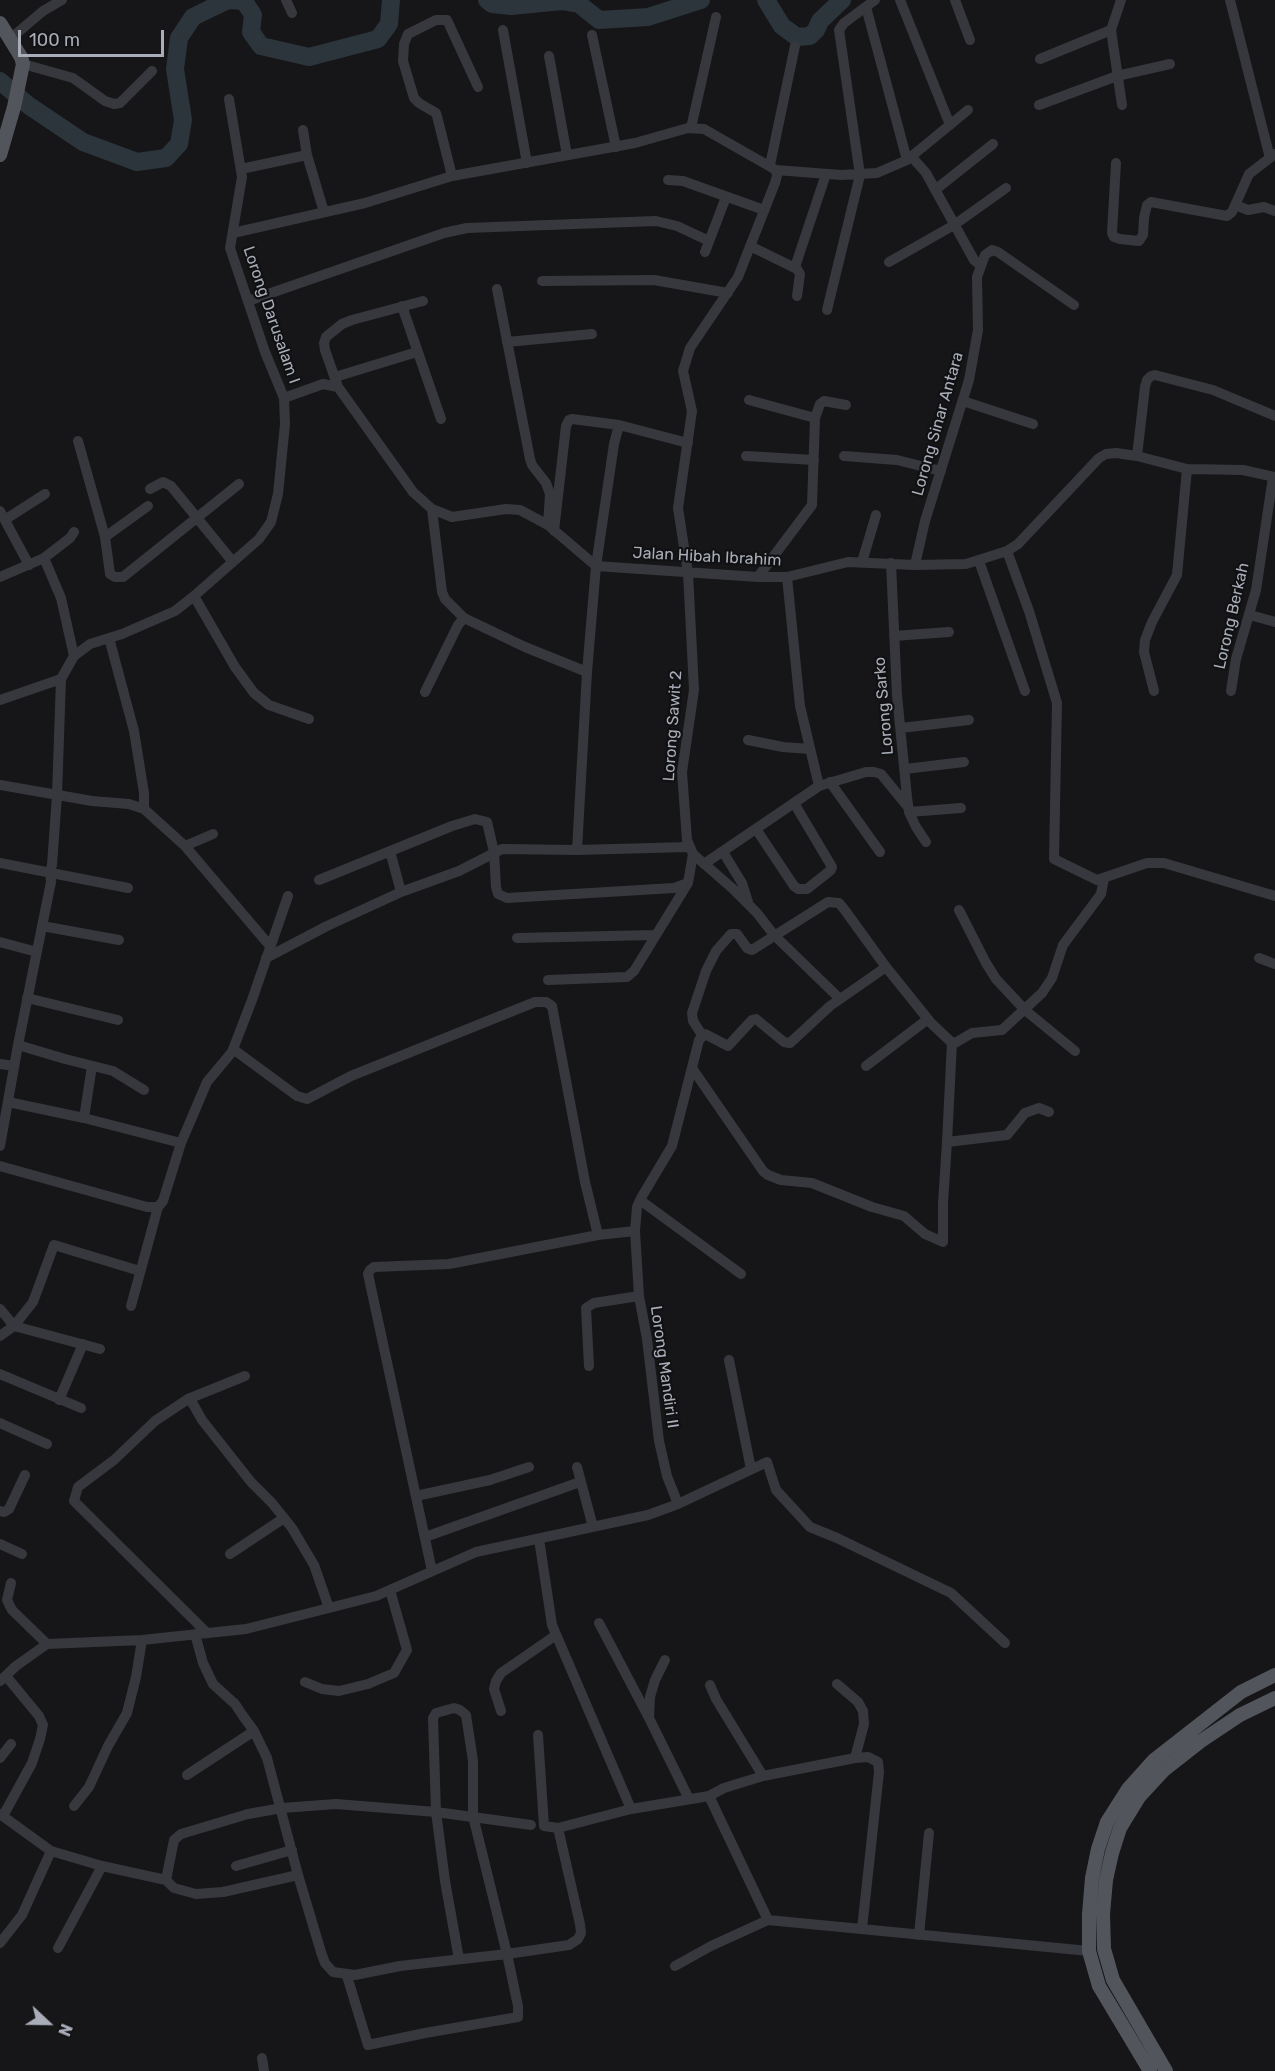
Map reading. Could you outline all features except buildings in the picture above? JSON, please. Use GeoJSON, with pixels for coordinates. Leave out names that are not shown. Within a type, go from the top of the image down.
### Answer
{"type":"FeatureCollection","features":[{"type":"Feature","properties":{"kind":"main road"},"geometry":{"type":"LineString","coordinates":[[0,23],[21,57],[22,67],[14,107],[0,155]]}},
{"type":"Feature","properties":{"kind":"main road"},"geometry":{"type":"LineString","coordinates":[[1150,2071],[1099,1986],[1089,1951],[1092,1878],[1098,1850],[1107,1822],[1128,1789],[1154,1760],[1241,1692],[1275,1675]]}},
{"type":"Feature","properties":{"kind":"main road"},"geometry":{"type":"LineString","coordinates":[[1167,2071],[1113,1980],[1104,1949],[1106,1880],[1112,1853],[1120,1828],[1135,1805],[1164,1770],[1201,1741],[1240,1715],[1275,1698]]}},
{"type":"Feature","properties":{"kind":"street"},"geometry":{"type":"LineString","coordinates":[[10,39],[46,9],[62,0]]}},
{"type":"Feature","properties":{"kind":"street"},"geometry":{"type":"LineString","coordinates":[[286,0],[292,13]]}},
{"type":"Feature","properties":{"kind":"street"},"geometry":{"type":"LineString","coordinates":[[900,0],[950,125]]}},
{"type":"Feature","properties":{"kind":"street"},"geometry":{"type":"LineString","coordinates":[[955,0],[970,39]]}},
{"type":"Feature","properties":{"kind":"street"},"geometry":{"type":"LineString","coordinates":[[1120,0],[1111,30],[1122,105]]}},
{"type":"Feature","properties":{"kind":"street"},"geometry":{"type":"LineString","coordinates":[[1116,163],[1112,233],[1114,237],[1120,239],[1139,241],[1142,239],[1144,213],[1151,202],[1224,217],[1229,215],[1249,174],[1272,156],[1230,0]]}},
{"type":"Feature","properties":{"kind":"street"},"geometry":{"type":"LineString","coordinates":[[827,310],[860,175],[839,30],[844,23],[871,3],[909,158],[924,169],[974,260],[980,266],[987,253],[995,251],[1074,305]]}},
{"type":"Feature","properties":{"kind":"street"},"geometry":{"type":"LineString","coordinates":[[691,128],[716,17]]}},
{"type":"Feature","properties":{"kind":"street"},"geometry":{"type":"LineString","coordinates":[[452,176],[438,116],[414,98],[403,61],[404,44],[408,34],[436,20],[447,21],[478,87]]}},
{"type":"Feature","properties":{"kind":"street"},"geometry":{"type":"LineString","coordinates":[[503,30],[527,162]]}},
{"type":"Feature","properties":{"kind":"street"},"geometry":{"type":"LineString","coordinates":[[1040,59],[1111,30]]}},
{"type":"Feature","properties":{"kind":"street"},"geometry":{"type":"LineString","coordinates":[[592,35],[615,147]]}},
{"type":"Feature","properties":{"kind":"street","name":"Lorong Sawit 2"},"geometry":{"type":"LineString","coordinates":[[688,883],[691,851],[681,772],[694,690],[688,573],[678,508],[692,411],[683,371],[685,358],[690,348],[738,277],[777,176],[773,168],[795,46]]}},
{"type":"Feature","properties":{"kind":"street"},"geometry":{"type":"LineString","coordinates":[[549,56],[567,155]]}},
{"type":"Feature","properties":{"kind":"street"},"geometry":{"type":"LineString","coordinates":[[1039,105],[1117,76],[1170,64]]}},
{"type":"Feature","properties":{"kind":"street"},"geometry":{"type":"LineString","coordinates":[[22,67],[73,78],[105,101],[114,104],[120,103],[152,71]]}},
{"type":"Feature","properties":{"kind":"street","name":"Lorong Darusalam I"},"geometry":{"type":"LineString","coordinates":[[230,99],[242,177],[230,248],[265,352],[284,398]]}},
{"type":"Feature","properties":{"kind":"street"},"geometry":{"type":"LineString","coordinates":[[233,233],[365,203],[452,176],[615,147],[691,128],[704,129],[773,168],[860,175],[887,170],[909,158],[968,110]]}},
{"type":"Feature","properties":{"kind":"street"},"geometry":{"type":"LineString","coordinates":[[303,130],[307,155],[324,212]]}},
{"type":"Feature","properties":{"kind":"street"},"geometry":{"type":"LineString","coordinates":[[935,190],[993,144]]}},
{"type":"Feature","properties":{"kind":"street"},"geometry":{"type":"LineString","coordinates":[[241,169],[307,155]]}},
{"type":"Feature","properties":{"kind":"street"},"geometry":{"type":"LineString","coordinates":[[795,267],[826,174]]}},
{"type":"Feature","properties":{"kind":"street"},"geometry":{"type":"LineString","coordinates":[[669,180],[683,181],[764,210]]}},
{"type":"Feature","properties":{"kind":"street"},"geometry":{"type":"LineString","coordinates":[[889,262],[954,225],[1006,188]]}},
{"type":"Feature","properties":{"kind":"street"},"geometry":{"type":"LineString","coordinates":[[705,252],[726,197]]}},
{"type":"Feature","properties":{"kind":"street"},"geometry":{"type":"LineString","coordinates":[[1235,205],[1248,210],[1264,207],[1275,211]]}},
{"type":"Feature","properties":{"kind":"street"},"geometry":{"type":"LineString","coordinates":[[248,301],[444,233],[467,228],[656,221],[677,226],[709,241]]}},
{"type":"Feature","properties":{"kind":"street"},"geometry":{"type":"LineString","coordinates":[[750,246],[795,267],[800,274],[797,296]]}},
{"type":"Feature","properties":{"kind":"street","name":"Lorong Sinar Antara"},"geometry":{"type":"LineString","coordinates":[[915,565],[925,521],[963,401],[978,330],[977,277],[980,266]]}},
{"type":"Feature","properties":{"kind":"street"},"geometry":{"type":"LineString","coordinates":[[542,281],[654,280],[728,293]]}},
{"type":"Feature","properties":{"kind":"street"},"geometry":{"type":"LineString","coordinates":[[497,289],[530,459],[546,483],[550,494],[551,528]]}},
{"type":"Feature","properties":{"kind":"street"},"geometry":{"type":"LineString","coordinates":[[423,301],[352,320],[342,324],[326,337],[325,350],[336,382],[413,492],[432,508],[452,517],[506,509],[520,510],[551,528],[596,566]]}},
{"type":"Feature","properties":{"kind":"street"},"geometry":{"type":"LineString","coordinates":[[402,306],[441,419]]}},
{"type":"Feature","properties":{"kind":"street"},"geometry":{"type":"LineString","coordinates":[[507,342],[592,334]]}},
{"type":"Feature","properties":{"kind":"street"},"geometry":{"type":"LineString","coordinates":[[0,1146],[51,882],[61,679],[74,656],[90,644],[175,611],[259,539],[271,522],[278,494],[285,424],[284,398],[323,384],[336,382],[417,352]]}},
{"type":"Feature","properties":{"kind":"street"},"geometry":{"type":"LineString","coordinates":[[1137,456],[1145,387],[1151,376],[1155,375],[1214,390],[1275,416]]}},
{"type":"Feature","properties":{"kind":"street"},"geometry":{"type":"LineString","coordinates":[[749,400],[815,418]]}},
{"type":"Feature","properties":{"kind":"street"},"geometry":{"type":"LineString","coordinates":[[758,577],[809,510],[813,499],[815,418],[820,404],[824,401],[846,405]]}},
{"type":"Feature","properties":{"kind":"street"},"geometry":{"type":"LineString","coordinates":[[963,401],[1033,424]]}},
{"type":"Feature","properties":{"kind":"street"},"geometry":{"type":"LineString","coordinates":[[551,528],[566,426],[569,420],[619,425],[688,443]]}},
{"type":"Feature","properties":{"kind":"street"},"geometry":{"type":"LineString","coordinates":[[577,850],[587,672],[596,566],[614,444],[619,425]]}},
{"type":"Feature","properties":{"kind":"street"},"geometry":{"type":"LineString","coordinates":[[78,441],[105,537],[110,574],[119,578],[239,484]]}},
{"type":"Feature","properties":{"kind":"street","name":"Jalan Hibah Ibrahim"},"geometry":{"type":"LineString","coordinates":[[596,566],[787,577],[848,562],[915,565],[966,564],[1007,551],[1018,544],[1099,458],[1106,454],[1137,456],[1187,469],[1243,470],[1274,477]]}},
{"type":"Feature","properties":{"kind":"street"},"geometry":{"type":"LineString","coordinates":[[746,456],[814,460]]}},
{"type":"Feature","properties":{"kind":"street"},"geometry":{"type":"LineString","coordinates":[[844,456],[897,460],[941,471]]}},
{"type":"Feature","properties":{"kind":"street"},"geometry":{"type":"LineString","coordinates":[[1154,691],[1144,652],[1144,639],[1177,575],[1187,469]]}},
{"type":"Feature","properties":{"kind":"street","name":"Lorong Berkah"},"geometry":{"type":"LineString","coordinates":[[1231,691],[1236,659],[1256,590],[1274,477]]}},
{"type":"Feature","properties":{"kind":"street"},"geometry":{"type":"LineString","coordinates":[[150,489],[158,483],[167,483],[233,562]]}},
{"type":"Feature","properties":{"kind":"street"},"geometry":{"type":"LineString","coordinates":[[29,565],[3,515],[45,494]]}},
{"type":"Feature","properties":{"kind":"street"},"geometry":{"type":"LineString","coordinates":[[105,537],[148,506]]}},
{"type":"Feature","properties":{"kind":"street"},"geometry":{"type":"LineString","coordinates":[[432,508],[442,592],[445,599],[464,618],[525,647],[587,672]]}},
{"type":"Feature","properties":{"kind":"street"},"geometry":{"type":"LineString","coordinates":[[862,562],[876,515]]}},
{"type":"Feature","properties":{"kind":"street"},"geometry":{"type":"LineString","coordinates":[[0,577],[44,558],[70,538],[74,532]]}},
{"type":"Feature","properties":{"kind":"street"},"geometry":{"type":"LineString","coordinates":[[1007,551],[1029,611],[1057,703],[1053,855],[1056,861],[1095,880],[1147,863],[1164,862],[1275,896]]}},
{"type":"Feature","properties":{"kind":"street"},"geometry":{"type":"LineString","coordinates":[[44,558],[61,598],[74,656]]}},
{"type":"Feature","properties":{"kind":"street"},"geometry":{"type":"LineString","coordinates":[[979,561],[1025,691]]}},
{"type":"Feature","properties":{"kind":"street","name":"Lorong Sarko"},"geometry":{"type":"LineString","coordinates":[[891,563],[894,636],[909,810],[926,842]]}},
{"type":"Feature","properties":{"kind":"street"},"geometry":{"type":"LineString","coordinates":[[787,577],[800,706],[819,786]]}},
{"type":"Feature","properties":{"kind":"street"},"geometry":{"type":"LineString","coordinates":[[194,596],[235,667],[254,693],[268,705],[309,719]]}},
{"type":"Feature","properties":{"kind":"street"},"geometry":{"type":"LineString","coordinates":[[1250,615],[1275,622]]}},
{"type":"Feature","properties":{"kind":"street"},"geometry":{"type":"LineString","coordinates":[[426,692],[458,625],[464,618]]}},
{"type":"Feature","properties":{"kind":"street"},"geometry":{"type":"LineString","coordinates":[[894,636],[949,632]]}},
{"type":"Feature","properties":{"kind":"street"},"geometry":{"type":"LineString","coordinates":[[109,638],[134,732],[144,793],[144,809]]}},
{"type":"Feature","properties":{"kind":"street"},"geometry":{"type":"LineString","coordinates":[[0,700],[61,679]]}},
{"type":"Feature","properties":{"kind":"street"},"geometry":{"type":"LineString","coordinates":[[901,728],[969,720]]}},
{"type":"Feature","properties":{"kind":"street"},"geometry":{"type":"LineString","coordinates":[[748,740],[783,747],[810,749]]}},
{"type":"Feature","properties":{"kind":"street"},"geometry":{"type":"LineString","coordinates":[[905,769],[964,762]]}},
{"type":"Feature","properties":{"kind":"street"},"geometry":{"type":"LineString","coordinates":[[704,864],[819,786],[866,772],[881,774],[909,810],[961,808]]}},
{"type":"Feature","properties":{"kind":"street"},"geometry":{"type":"LineString","coordinates":[[830,782],[880,852]]}},
{"type":"Feature","properties":{"kind":"street"},"geometry":{"type":"LineString","coordinates":[[0,785],[92,801],[129,804],[144,809],[185,846],[270,946]]}},
{"type":"Feature","properties":{"kind":"street"},"geometry":{"type":"LineString","coordinates":[[756,829],[794,886],[798,889],[807,889],[832,867],[794,803]]}},
{"type":"Feature","properties":{"kind":"street"},"geometry":{"type":"LineString","coordinates":[[319,880],[452,826],[475,819],[487,822],[494,852],[496,887],[498,894],[507,898],[674,888],[688,883]]}},
{"type":"Feature","properties":{"kind":"street"},"geometry":{"type":"LineString","coordinates":[[185,846],[213,834]]}},
{"type":"Feature","properties":{"kind":"street"},"geometry":{"type":"LineString","coordinates":[[266,958],[327,926],[401,892],[459,871],[502,849],[691,851],[748,904],[774,935],[840,999]]}},
{"type":"Feature","properties":{"kind":"street"},"geometry":{"type":"LineString","coordinates":[[390,851],[401,892]]}},
{"type":"Feature","properties":{"kind":"street"},"geometry":{"type":"LineString","coordinates":[[723,852],[742,883],[748,904]]}},
{"type":"Feature","properties":{"kind":"street"},"geometry":{"type":"LineString","coordinates":[[0,863],[128,888]]}},
{"type":"Feature","properties":{"kind":"street"},"geometry":{"type":"LineString","coordinates":[[741,1274],[640,1200],[670,1152],[702,1035],[692,1016],[703,976],[716,951],[733,933],[737,934],[747,948],[752,950],[828,902],[839,903],[928,1019],[955,1043],[972,1033],[1002,1030],[1042,993],[1053,978],[1061,949],[1101,894],[1104,878]]}},
{"type":"Feature","properties":{"kind":"street"},"geometry":{"type":"LineString","coordinates":[[548,980],[627,977],[634,971],[688,883]]}},
{"type":"Feature","properties":{"kind":"street"},"geometry":{"type":"LineString","coordinates":[[131,1306],[158,1208],[163,1201],[181,1143],[209,1078],[233,1049],[288,896]]}},
{"type":"Feature","properties":{"kind":"street"},"geometry":{"type":"LineString","coordinates":[[959,910],[990,971],[1025,1010],[1075,1051]]}},
{"type":"Feature","properties":{"kind":"street"},"geometry":{"type":"LineString","coordinates":[[42,926],[119,940]]}},
{"type":"Feature","properties":{"kind":"street"},"geometry":{"type":"LineString","coordinates":[[517,938],[656,935]]}},
{"type":"Feature","properties":{"kind":"street"},"geometry":{"type":"LineString","coordinates":[[0,942],[37,952]]}},
{"type":"Feature","properties":{"kind":"street"},"geometry":{"type":"LineString","coordinates":[[1259,958],[1275,964]]}},
{"type":"Feature","properties":{"kind":"street"},"geometry":{"type":"LineString","coordinates":[[702,1035],[709,1035],[728,1046],[756,1018],[784,1042],[790,1043],[823,1011],[886,967]]}},
{"type":"Feature","properties":{"kind":"street"},"geometry":{"type":"LineString","coordinates":[[27,998],[118,1020]]}},
{"type":"Feature","properties":{"kind":"street"},"geometry":{"type":"LineString","coordinates":[[233,1049],[297,1096],[306,1099],[373,1068],[535,1002],[546,1002],[552,1006],[585,1182],[598,1235]]}},
{"type":"Feature","properties":{"kind":"street"},"geometry":{"type":"LineString","coordinates":[[866,1066],[928,1019]]}},
{"type":"Feature","properties":{"kind":"street"},"geometry":{"type":"LineString","coordinates":[[692,1068],[768,1175],[781,1180],[812,1183],[872,1207],[904,1216],[925,1234],[943,1242],[952,1042]]}},
{"type":"Feature","properties":{"kind":"street"},"geometry":{"type":"LineString","coordinates":[[18,1045],[113,1071],[144,1090]]}},
{"type":"Feature","properties":{"kind":"street"},"geometry":{"type":"LineString","coordinates":[[0,1064],[14,1066]]}},
{"type":"Feature","properties":{"kind":"street"},"geometry":{"type":"LineString","coordinates":[[84,1118],[92,1066]]}},
{"type":"Feature","properties":{"kind":"street"},"geometry":{"type":"LineString","coordinates":[[8,1102],[84,1118],[181,1143]]}},
{"type":"Feature","properties":{"kind":"street"},"geometry":{"type":"LineString","coordinates":[[947,1142],[1007,1135],[1025,1113],[1040,1108],[1049,1112]]}},
{"type":"Feature","properties":{"kind":"street"},"geometry":{"type":"LineString","coordinates":[[0,1166],[147,1207],[158,1208]]}},
{"type":"Feature","properties":{"kind":"street","name":"Lorong Mandiri II"},"geometry":{"type":"LineString","coordinates":[[640,1200],[635,1231],[639,1296],[647,1339],[659,1441],[678,1504]]}},
{"type":"Feature","properties":{"kind":"street"},"geometry":{"type":"LineString","coordinates":[[432,1571],[368,1274],[370,1270],[374,1267],[449,1264],[598,1235],[635,1231]]}},
{"type":"Feature","properties":{"kind":"street"},"geometry":{"type":"LineString","coordinates":[[0,1336],[14,1326],[33,1302],[54,1245],[140,1271]]}},
{"type":"Feature","properties":{"kind":"street"},"geometry":{"type":"LineString","coordinates":[[589,1366],[586,1308],[594,1303],[639,1296]]}},
{"type":"Feature","properties":{"kind":"street"},"geometry":{"type":"LineString","coordinates":[[0,1309],[14,1326],[100,1349]]}},
{"type":"Feature","properties":{"kind":"street"},"geometry":{"type":"LineString","coordinates":[[59,1400],[83,1344]]}},
{"type":"Feature","properties":{"kind":"street"},"geometry":{"type":"LineString","coordinates":[[729,1360],[751,1469]]}},
{"type":"Feature","properties":{"kind":"street"},"geometry":{"type":"LineString","coordinates":[[0,1374],[81,1408]]}},
{"type":"Feature","properties":{"kind":"street"},"geometry":{"type":"LineString","coordinates":[[207,1633],[74,1501],[78,1487],[114,1460],[155,1421],[188,1399],[245,1376]]}},
{"type":"Feature","properties":{"kind":"street"},"geometry":{"type":"LineString","coordinates":[[188,1399],[251,1482],[284,1518],[314,1565],[329,1608]]}},
{"type":"Feature","properties":{"kind":"street"},"geometry":{"type":"LineString","coordinates":[[0,1424],[47,1444]]}},
{"type":"Feature","properties":{"kind":"street"},"geometry":{"type":"LineString","coordinates":[[298,1875],[223,1892],[196,1894],[174,1887],[166,1880],[102,1866],[51,1851],[1,1815],[32,1763],[42,1725],[39,1716],[3,1678],[47,1644],[142,1640],[246,1629],[376,1596],[476,1552],[648,1515],[678,1504],[767,1462],[776,1490],[810,1527],[951,1593],[1005,1643]]}},
{"type":"Feature","properties":{"kind":"street"},"geometry":{"type":"LineString","coordinates":[[416,1496],[490,1480],[529,1467]]}},
{"type":"Feature","properties":{"kind":"street"},"geometry":{"type":"LineString","coordinates":[[577,1467],[593,1527]]}},
{"type":"Feature","properties":{"kind":"street"},"geometry":{"type":"LineString","coordinates":[[0,1511],[4,1512],[9,1509],[25,1475]]}},
{"type":"Feature","properties":{"kind":"street"},"geometry":{"type":"LineString","coordinates":[[425,1537],[580,1482]]}},
{"type":"Feature","properties":{"kind":"street"},"geometry":{"type":"LineString","coordinates":[[230,1554],[284,1518]]}},
{"type":"Feature","properties":{"kind":"street"},"geometry":{"type":"LineString","coordinates":[[539,1539],[552,1625],[631,1809]]}},
{"type":"Feature","properties":{"kind":"street"},"geometry":{"type":"LineString","coordinates":[[0,1544],[22,1554]]}},
{"type":"Feature","properties":{"kind":"street"},"geometry":{"type":"LineString","coordinates":[[11,1583],[7,1600],[12,1610],[47,1644]]}},
{"type":"Feature","properties":{"kind":"street"},"geometry":{"type":"LineString","coordinates":[[305,1682],[322,1689],[339,1691],[368,1684],[394,1674],[407,1650],[390,1590]]}},
{"type":"Feature","properties":{"kind":"street"},"geometry":{"type":"LineString","coordinates":[[599,1623],[689,1799]]}},
{"type":"Feature","properties":{"kind":"street"},"geometry":{"type":"LineString","coordinates":[[195,1634],[203,1663],[213,1684],[235,1704],[254,1731],[267,1758],[298,1875],[325,1963],[333,1972],[347,1976],[569,1945],[578,1939],[581,1933],[558,1828]]}},
{"type":"Feature","properties":{"kind":"street"},"geometry":{"type":"LineString","coordinates":[[501,1711],[494,1689],[501,1673],[556,1635]]}},
{"type":"Feature","properties":{"kind":"street"},"geometry":{"type":"LineString","coordinates":[[74,1806],[88,1787],[127,1713],[142,1640]]}},
{"type":"Feature","properties":{"kind":"street"},"geometry":{"type":"LineString","coordinates":[[649,1718],[650,1697],[665,1660]]}},
{"type":"Feature","properties":{"kind":"street"},"geometry":{"type":"LineString","coordinates":[[837,1684],[858,1702],[863,1711],[864,1724],[855,1758]]}},
{"type":"Feature","properties":{"kind":"street"},"geometry":{"type":"LineString","coordinates":[[710,1685],[716,1699],[763,1776]]}},
{"type":"Feature","properties":{"kind":"street"},"geometry":{"type":"LineString","coordinates":[[347,1976],[368,2045],[425,2032],[518,2017],[518,2006],[507,1954],[473,1816],[473,1761],[466,1715],[454,1708],[436,1713],[434,1718],[436,1812],[459,1959]]}},
{"type":"Feature","properties":{"kind":"street"},"geometry":{"type":"LineString","coordinates":[[187,1775],[254,1731]]}},
{"type":"Feature","properties":{"kind":"street"},"geometry":{"type":"LineString","coordinates":[[538,1735],[544,1826],[558,1828],[631,1809],[709,1796],[724,1788],[763,1776],[855,1758],[868,1757],[878,1762],[879,1772],[862,1929]]}},
{"type":"Feature","properties":{"kind":"street"},"geometry":{"type":"LineString","coordinates":[[0,1758],[11,1744]]}},
{"type":"Feature","properties":{"kind":"street"},"geometry":{"type":"LineString","coordinates":[[709,1796],[768,1920]]}},
{"type":"Feature","properties":{"kind":"street"},"geometry":{"type":"LineString","coordinates":[[166,1880],[174,1840],[181,1834],[248,1814],[282,1808],[336,1804],[436,1812],[531,1825]]}},
{"type":"Feature","properties":{"kind":"street"},"geometry":{"type":"LineString","coordinates":[[919,1935],[929,1833]]}},
{"type":"Feature","properties":{"kind":"street"},"geometry":{"type":"LineString","coordinates":[[236,1866],[292,1850]]}},
{"type":"Feature","properties":{"kind":"street"},"geometry":{"type":"LineString","coordinates":[[0,1943],[22,1915],[51,1851]]}},
{"type":"Feature","properties":{"kind":"street"},"geometry":{"type":"LineString","coordinates":[[58,1948],[102,1866]]}},
{"type":"Feature","properties":{"kind":"street"},"geometry":{"type":"LineString","coordinates":[[675,1966],[711,1946],[768,1920],[1089,1951]]}},
{"type":"Feature","properties":{"kind":"street"},"geometry":{"type":"LineString","coordinates":[[262,2058],[264,2071]]}},
{"type":"Feature","properties":{"kind":"waterway"},"geometry":{"type":"LineString","coordinates":[[0,81],[28,105],[83,142],[137,162],[166,158],[179,144],[183,120],[175,69],[179,38],[193,17],[228,0]]}},
{"type":"Feature","properties":{"kind":"waterway"},"geometry":{"type":"LineString","coordinates":[[229,0],[244,1],[253,15],[251,32],[261,46],[309,57],[378,39],[389,24],[391,0]]}},
{"type":"Feature","properties":{"kind":"waterway"},"geometry":{"type":"LineString","coordinates":[[487,0],[492,4],[511,6],[562,1],[579,4],[599,20],[648,17],[701,0]]}},
{"type":"Feature","properties":{"kind":"waterway"},"geometry":{"type":"LineString","coordinates":[[766,0],[782,26],[797,37],[810,36],[820,21],[842,0]]}}]}
